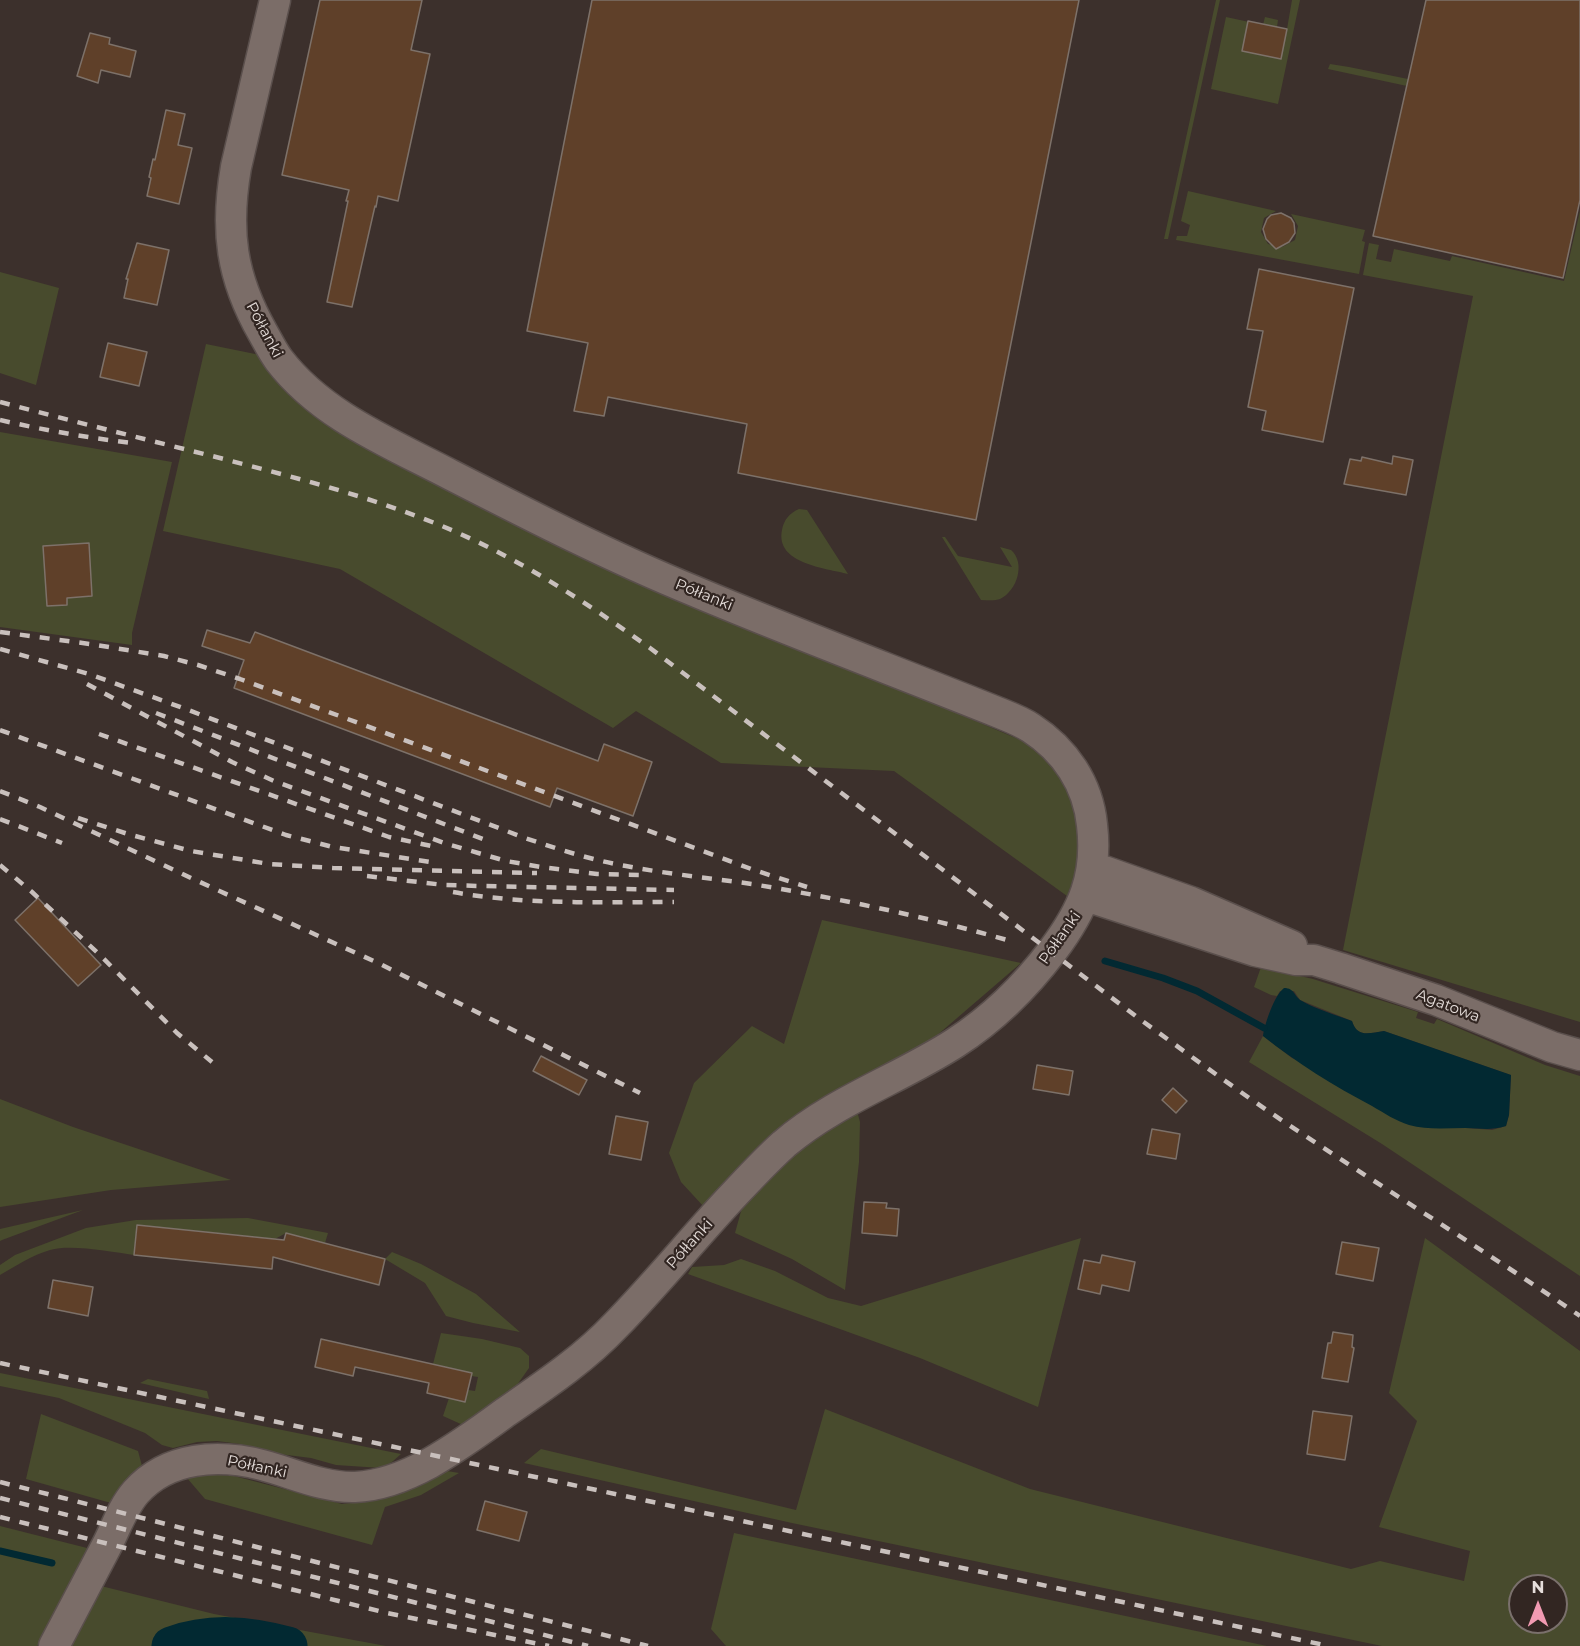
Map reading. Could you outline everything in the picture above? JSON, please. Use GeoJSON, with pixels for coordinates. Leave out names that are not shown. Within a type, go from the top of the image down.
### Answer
{"type":"FeatureCollection","features":[{"type":"Feature","properties":{"kind":"street","name":"Półłanki"},"geometry":{"type":"LineString","coordinates":[[54,1646],[126,1505],[147,1481],[168,1469],[199,1460],[218,1459],[245,1462],[330,1485],[355,1487],[392,1479],[416,1470],[440,1457],[547,1383],[615,1327],[740,1188],[794,1136],[821,1117],[955,1043],[1000,1009],[1031,977],[1058,944],[1076,917],[1089,882],[1093,830],[1086,796],[1076,773],[1063,754],[1028,726],[694,591],[621,559],[479,489],[338,414],[303,386],[278,359],[254,318],[237,273],[231,239],[232,189],[236,167],[275,0]]}},
{"type":"Feature","properties":{"kind":"street","name":"Agatowa"},"geometry":{"type":"LineString","coordinates":[[1089,882],[1104,871],[1191,902],[1285,942],[1314,960],[1436,1000],[1552,1047],[1580,1055]]}},
{"type":"Feature","properties":{"kind":"green space"},"geometry":{"type":"Polygon","coordinates":[[[1216,0],[1220,0],[1168,239],[1164,239],[1216,0]]]}},
{"type":"Feature","properties":{"kind":"green space"},"geometry":{"type":"Polygon","coordinates":[[[1292,0],[1300,0],[1278,104],[1211,89],[1226,17],[1263,25],[1265,17],[1278,20],[1277,27],[1287,29],[1292,0]]]}},
{"type":"Feature","properties":{"kind":"green space"},"geometry":{"type":"Polygon","coordinates":[[[1330,64],[1408,79],[1407,86],[1328,69],[1330,64]]]}},
{"type":"Feature","properties":{"kind":"green space"},"geometry":{"type":"Polygon","coordinates":[[[1188,191],[1276,211],[1264,218],[1261,232],[1268,244],[1282,247],[1295,240],[1298,226],[1291,214],[1365,230],[1359,274],[1176,240],[1177,236],[1187,236],[1190,225],[1181,221],[1188,191]]]}},
{"type":"Feature","properties":{"kind":"green space"},"geometry":{"type":"Polygon","coordinates":[[[1580,211],[1580,1022],[1343,950],[1473,296],[1363,275],[1369,243],[1379,245],[1376,259],[1391,262],[1394,249],[1450,261],[1452,256],[1564,281],[1580,211]]]}},
{"type":"Feature","properties":{"kind":"green space"},"geometry":{"type":"Polygon","coordinates":[[[0,272],[59,288],[36,385],[0,373],[0,272]]]}},
{"type":"Feature","properties":{"kind":"green space"},"geometry":{"type":"Polygon","coordinates":[[[206,344],[260,355],[694,602],[1030,744],[1049,760],[1059,774],[1066,786],[1075,813],[1079,856],[1067,896],[894,771],[721,763],[636,711],[613,728],[340,569],[163,531],[206,344]]]}},
{"type":"Feature","properties":{"kind":"green space"},"geometry":{"type":"Polygon","coordinates":[[[0,432],[172,462],[132,633],[132,645],[0,627],[0,432]]]}},
{"type":"Feature","properties":{"kind":"green space"},"geometry":{"type":"Polygon","coordinates":[[[799,509],[807,510],[848,574],[804,563],[786,550],[782,541],[783,526],[788,517],[799,509]]]}},
{"type":"Feature","properties":{"kind":"green space"},"geometry":{"type":"Polygon","coordinates":[[[942,537],[945,537],[958,556],[1012,567],[1000,547],[1011,550],[1016,556],[1019,569],[1011,590],[1000,599],[981,600],[942,537]]]}},
{"type":"Feature","properties":{"kind":"green space"},"geometry":{"type":"Polygon","coordinates":[[[822,920],[1021,963],[935,1037],[818,1107],[704,1207],[681,1182],[669,1153],[694,1083],[752,1026],[784,1044],[822,920]]]}},
{"type":"Feature","properties":{"kind":"green space"},"geometry":{"type":"Polygon","coordinates":[[[1261,967],[1313,979],[1418,1012],[1416,1018],[1434,1024],[1437,1019],[1545,1065],[1580,1076],[1580,1276],[1382,1144],[1249,1062],[1263,1036],[1292,1058],[1467,1128],[1492,1130],[1506,1126],[1509,1115],[1511,1075],[1384,1031],[1361,1032],[1357,1030],[1352,1021],[1300,1000],[1294,991],[1280,991],[1277,996],[1271,995],[1254,987],[1261,967]]]}},
{"type":"Feature","properties":{"kind":"green space"},"geometry":{"type":"Polygon","coordinates":[[[0,1099],[73,1127],[231,1180],[111,1190],[0,1207],[0,1099]]]}},
{"type":"Feature","properties":{"kind":"green space"},"geometry":{"type":"Polygon","coordinates":[[[857,1111],[860,1122],[859,1162],[845,1290],[792,1259],[735,1233],[743,1204],[796,1148],[857,1111]]]}},
{"type":"Feature","properties":{"kind":"green space"},"geometry":{"type":"Polygon","coordinates":[[[83,1210],[2,1240],[0,1241],[0,1229],[83,1210]]]}},
{"type":"Feature","properties":{"kind":"green space"},"geometry":{"type":"Polygon","coordinates":[[[248,1218],[328,1233],[325,1243],[286,1233],[275,1239],[137,1225],[134,1255],[92,1249],[59,1248],[37,1255],[0,1275],[0,1265],[15,1255],[86,1228],[136,1220],[248,1218]]]}},
{"type":"Feature","properties":{"kind":"green space"},"geometry":{"type":"Polygon","coordinates":[[[1081,1238],[1038,1407],[920,1358],[688,1274],[692,1267],[724,1265],[741,1259],[775,1271],[828,1298],[861,1306],[1081,1238]]]}},
{"type":"Feature","properties":{"kind":"green space"},"geometry":{"type":"Polygon","coordinates":[[[1425,1238],[1580,1351],[1580,1646],[1382,1646],[792,1523],[524,1463],[541,1449],[796,1510],[825,1409],[1030,1489],[1351,1569],[1380,1561],[1464,1581],[1470,1551],[1379,1527],[1417,1421],[1389,1393],[1425,1238]]]}},
{"type":"Feature","properties":{"kind":"green space"},"geometry":{"type":"Polygon","coordinates":[[[392,1252],[421,1264],[476,1294],[520,1332],[446,1316],[425,1283],[385,1259],[392,1252]]]}},
{"type":"Feature","properties":{"kind":"green space"},"geometry":{"type":"Polygon","coordinates":[[[441,1333],[520,1348],[529,1356],[529,1368],[517,1385],[463,1425],[443,1416],[449,1398],[465,1401],[468,1390],[475,1391],[478,1377],[471,1376],[471,1373],[433,1364],[441,1333]]]}},
{"type":"Feature","properties":{"kind":"green space"},"geometry":{"type":"Polygon","coordinates":[[[0,1373],[401,1454],[381,1468],[336,1465],[311,1458],[217,1441],[197,1442],[173,1448],[162,1445],[145,1433],[59,1398],[0,1386],[0,1373]]]}},
{"type":"Feature","properties":{"kind":"green space"},"geometry":{"type":"Polygon","coordinates":[[[148,1379],[207,1391],[209,1399],[140,1383],[148,1379]]]}},
{"type":"Feature","properties":{"kind":"green space"},"geometry":{"type":"Polygon","coordinates":[[[41,1414],[138,1451],[142,1466],[111,1503],[26,1479],[41,1414]]]}},
{"type":"Feature","properties":{"kind":"green space"},"geometry":{"type":"Polygon","coordinates":[[[447,1471],[459,1473],[421,1495],[385,1507],[372,1545],[205,1499],[187,1478],[207,1474],[234,1476],[342,1504],[371,1501],[420,1486],[447,1471]]]}},
{"type":"Feature","properties":{"kind":"green space"},"geometry":{"type":"Polygon","coordinates":[[[0,1526],[87,1548],[80,1571],[37,1646],[0,1646],[0,1526]]]}},
{"type":"Feature","properties":{"kind":"green space"},"geometry":{"type":"Polygon","coordinates":[[[734,1533],[1267,1646],[726,1646],[711,1629],[734,1533]]]}},
{"type":"Feature","properties":{"kind":"green space"},"geometry":{"type":"Polygon","coordinates":[[[101,1586],[214,1614],[386,1646],[68,1646],[101,1586]]]}},
{"type":"Feature","properties":{"kind":"water"},"geometry":{"type":"Polygon","coordinates":[[[1284,988],[1290,989],[1299,999],[1308,1004],[1352,1021],[1357,1030],[1361,1032],[1384,1031],[1511,1075],[1509,1115],[1506,1126],[1490,1129],[1423,1128],[1409,1125],[1390,1117],[1316,1074],[1263,1036],[1273,1003],[1284,988]]]}},
{"type":"Feature","properties":{"kind":"building"},"geometry":{"type":"Polygon","coordinates":[[[320,0],[422,0],[411,50],[430,54],[398,201],[378,196],[352,307],[327,302],[349,190],[282,175],[320,0]]]}},
{"type":"Feature","properties":{"kind":"building"},"geometry":{"type":"Polygon","coordinates":[[[592,0],[1079,0],[976,520],[738,473],[747,424],[608,397],[604,416],[574,411],[588,343],[527,331],[592,0]]]}},
{"type":"Feature","properties":{"kind":"building"},"geometry":{"type":"Polygon","coordinates":[[[1426,0],[1580,0],[1580,200],[1563,278],[1373,236],[1426,0]]]}},
{"type":"Feature","properties":{"kind":"building"},"geometry":{"type":"Polygon","coordinates":[[[1248,21],[1287,29],[1281,59],[1242,51],[1248,21]]]}},
{"type":"Feature","properties":{"kind":"building"},"geometry":{"type":"Polygon","coordinates":[[[90,33],[110,38],[109,44],[136,51],[130,77],[101,70],[98,83],[77,76],[90,33]]]}},
{"type":"Feature","properties":{"kind":"building"},"geometry":{"type":"Polygon","coordinates":[[[166,110],[185,114],[178,145],[192,148],[179,204],[147,196],[151,178],[149,177],[166,110]]]}},
{"type":"Feature","properties":{"kind":"building"},"geometry":{"type":"Polygon","coordinates":[[[1281,213],[1291,218],[1295,233],[1289,242],[1276,249],[1266,239],[1263,229],[1271,215],[1281,213]]]}},
{"type":"Feature","properties":{"kind":"building"},"geometry":{"type":"Polygon","coordinates":[[[137,243],[169,250],[157,305],[124,298],[128,279],[126,279],[137,243]]]}},
{"type":"Feature","properties":{"kind":"building"},"geometry":{"type":"Polygon","coordinates":[[[1259,269],[1354,288],[1323,442],[1262,430],[1266,411],[1248,407],[1263,331],[1247,329],[1259,269]]]}},
{"type":"Feature","properties":{"kind":"building"},"geometry":{"type":"Polygon","coordinates":[[[108,343],[147,352],[139,386],[100,377],[108,343]]]}},
{"type":"Feature","properties":{"kind":"building"},"geometry":{"type":"Polygon","coordinates":[[[1393,456],[1413,460],[1406,495],[1344,484],[1350,459],[1361,461],[1362,457],[1392,464],[1393,456]]]}},
{"type":"Feature","properties":{"kind":"building"},"geometry":{"type":"Polygon","coordinates":[[[89,543],[92,596],[67,598],[67,605],[47,606],[43,546],[89,543]]]}},
{"type":"Feature","properties":{"kind":"building"},"geometry":{"type":"Polygon","coordinates":[[[207,630],[250,643],[255,632],[598,761],[604,744],[652,762],[633,816],[557,788],[550,807],[234,688],[244,660],[202,646],[207,630]]]}},
{"type":"Feature","properties":{"kind":"building"},"geometry":{"type":"Polygon","coordinates":[[[38,898],[101,965],[78,986],[15,920],[38,898]]]}},
{"type":"Feature","properties":{"kind":"building"},"geometry":{"type":"Polygon","coordinates":[[[541,1056],[587,1080],[579,1095],[533,1071],[541,1056]]]}},
{"type":"Feature","properties":{"kind":"building"},"geometry":{"type":"Polygon","coordinates":[[[1037,1065],[1073,1071],[1069,1095],[1033,1089],[1037,1065]]]}},
{"type":"Feature","properties":{"kind":"building"},"geometry":{"type":"Polygon","coordinates":[[[1173,1088],[1187,1101],[1176,1113],[1162,1100],[1173,1088]]]}},
{"type":"Feature","properties":{"kind":"building"},"geometry":{"type":"Polygon","coordinates":[[[616,1116],[648,1122],[641,1160],[609,1154],[616,1116]]]}},
{"type":"Feature","properties":{"kind":"building"},"geometry":{"type":"Polygon","coordinates":[[[1152,1129],[1180,1134],[1176,1159],[1147,1154],[1152,1129]]]}},
{"type":"Feature","properties":{"kind":"building"},"geometry":{"type":"Polygon","coordinates":[[[864,1202],[887,1203],[886,1208],[899,1209],[897,1236],[862,1233],[864,1202]]]}},
{"type":"Feature","properties":{"kind":"building"},"geometry":{"type":"Polygon","coordinates":[[[137,1225],[284,1240],[286,1233],[385,1259],[379,1285],[273,1257],[272,1269],[134,1255],[137,1225]]]}},
{"type":"Feature","properties":{"kind":"building"},"geometry":{"type":"Polygon","coordinates":[[[1342,1242],[1379,1248],[1373,1281],[1336,1274],[1342,1242]]]}},
{"type":"Feature","properties":{"kind":"building"},"geometry":{"type":"Polygon","coordinates":[[[1102,1255],[1135,1262],[1129,1291],[1102,1285],[1100,1294],[1078,1289],[1084,1260],[1100,1263],[1102,1255]]]}},
{"type":"Feature","properties":{"kind":"building"},"geometry":{"type":"Polygon","coordinates":[[[53,1280],[93,1287],[88,1316],[48,1308],[53,1280]]]}},
{"type":"Feature","properties":{"kind":"building"},"geometry":{"type":"Polygon","coordinates":[[[1333,1332],[1353,1335],[1352,1347],[1354,1348],[1348,1382],[1322,1378],[1328,1343],[1331,1343],[1333,1332]]]}},
{"type":"Feature","properties":{"kind":"building"},"geometry":{"type":"Polygon","coordinates":[[[321,1339],[472,1373],[465,1402],[427,1393],[429,1383],[355,1367],[353,1376],[315,1367],[321,1339]]]}},
{"type":"Feature","properties":{"kind":"building"},"geometry":{"type":"Polygon","coordinates":[[[1313,1411],[1352,1416],[1345,1460],[1307,1454],[1313,1411]]]}},
{"type":"Feature","properties":{"kind":"building"},"geometry":{"type":"Polygon","coordinates":[[[485,1501],[527,1512],[519,1541],[477,1530],[485,1501]]]}},
{"type":"Feature","properties":{"kind":"waterway"},"geometry":{"type":"LineString","coordinates":[[1105,961],[1163,978],[1197,991],[1264,1028]]}},
{"type":"Feature","properties":{"kind":"waterway"},"geometry":{"type":"LineString","coordinates":[[0,1551],[52,1563]]}},
{"type":"Feature","properties":{"kind":"waterway"},"geometry":{"type":"LineString","coordinates":[[171,1646],[214,1637],[243,1637],[288,1646]]}},
{"type":"Feature","properties":{"kind":"railway"},"geometry":{"type":"LineString","coordinates":[[0,402],[359,496],[442,526],[523,566],[600,613],[650,648],[1141,1020],[1238,1090],[1580,1316]]}},
{"type":"Feature","properties":{"kind":"railway"},"geometry":{"type":"LineString","coordinates":[[0,420],[132,443]]}},
{"type":"Feature","properties":{"kind":"railway"},"geometry":{"type":"LineString","coordinates":[[0,632],[164,656],[198,665],[754,870],[807,887]]}},
{"type":"Feature","properties":{"kind":"railway"},"geometry":{"type":"LineString","coordinates":[[0,649],[89,674],[525,838],[575,854],[641,869],[752,884],[851,902],[949,924],[1014,942]]}},
{"type":"Feature","properties":{"kind":"railway"},"geometry":{"type":"LineString","coordinates":[[87,684],[232,762],[274,781],[447,844],[506,861],[541,867],[597,874],[640,875]]}},
{"type":"Feature","properties":{"kind":"railway"},"geometry":{"type":"LineString","coordinates":[[156,713],[488,841]]}},
{"type":"Feature","properties":{"kind":"railway"},"geometry":{"type":"LineString","coordinates":[[0,730],[286,835],[333,847],[437,863]]}},
{"type":"Feature","properties":{"kind":"railway"},"geometry":{"type":"LineString","coordinates":[[99,734],[389,837],[436,847]]}},
{"type":"Feature","properties":{"kind":"railway"},"geometry":{"type":"LineString","coordinates":[[0,791],[40,807],[378,963],[640,1093]]}},
{"type":"Feature","properties":{"kind":"railway"},"geometry":{"type":"LineString","coordinates":[[78,818],[191,851],[269,864],[333,868],[537,873]]}},
{"type":"Feature","properties":{"kind":"railway"},"geometry":{"type":"LineString","coordinates":[[0,819],[62,843]]}},
{"type":"Feature","properties":{"kind":"railway"},"geometry":{"type":"LineString","coordinates":[[0,865],[101,956],[177,1033],[212,1062]]}},
{"type":"Feature","properties":{"kind":"railway"},"geometry":{"type":"LineString","coordinates":[[367,876],[444,885],[674,890]]}},
{"type":"Feature","properties":{"kind":"railway"},"geometry":{"type":"LineString","coordinates":[[453,892],[535,901],[674,902]]}},
{"type":"Feature","properties":{"kind":"railway"},"geometry":{"type":"LineString","coordinates":[[0,1363],[1329,1646]]}},
{"type":"Feature","properties":{"kind":"railway"},"geometry":{"type":"LineString","coordinates":[[0,1482],[648,1646]]}},
{"type":"Feature","properties":{"kind":"railway"},"geometry":{"type":"LineString","coordinates":[[0,1498],[588,1646]]}},
{"type":"Feature","properties":{"kind":"railway"},"geometry":{"type":"LineString","coordinates":[[0,1517],[387,1613],[549,1646]]}}]}
